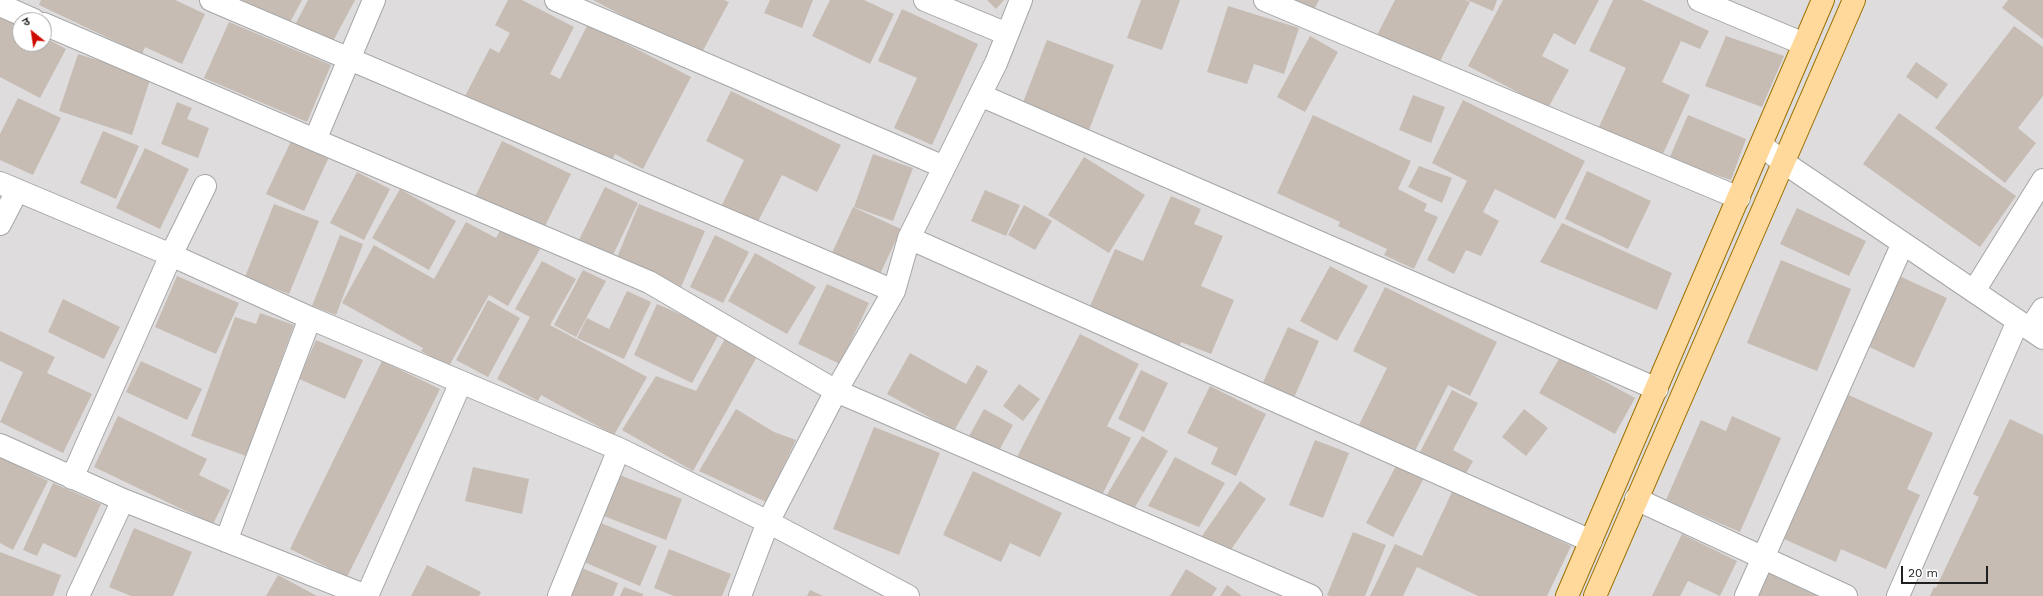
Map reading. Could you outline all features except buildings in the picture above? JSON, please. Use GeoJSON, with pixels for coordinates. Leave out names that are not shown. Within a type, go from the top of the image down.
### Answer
{"type":"FeatureCollection","features":[{"type":"Feature","properties":{"kind":"main road"},"geometry":{"type":"LineString","coordinates":[[1567,596],[1823,0]]}},
{"type":"Feature","properties":{"kind":"main road"},"geometry":{"type":"LineString","coordinates":[[1595,596],[1782,162],[1854,0]]}},
{"type":"Feature","properties":{"kind":"street"},"geometry":{"type":"LineString","coordinates":[[211,0],[894,291]]}},
{"type":"Feature","properties":{"kind":"street"},"geometry":{"type":"LineString","coordinates":[[315,140],[374,0]]}},
{"type":"Feature","properties":{"kind":"street"},"geometry":{"type":"LineString","coordinates":[[556,0],[944,167]]}},
{"type":"Feature","properties":{"kind":"street"},"geometry":{"type":"LineString","coordinates":[[925,0],[1007,34]]}},
{"type":"Feature","properties":{"kind":"street"},"geometry":{"type":"LineString","coordinates":[[740,596],[768,522],[836,391],[894,291],[909,238],[996,63],[1021,0]]}},
{"type":"Feature","properties":{"kind":"street"},"geometry":{"type":"LineString","coordinates":[[1265,0],[1739,198]]}},
{"type":"Feature","properties":{"kind":"street"},"geometry":{"type":"LineString","coordinates":[[1699,0],[1804,44]]}},
{"type":"Feature","properties":{"kind":"street"},"geometry":{"type":"LineString","coordinates":[[0,5],[16,12]]}},
{"type":"Feature","properties":{"kind":"street"},"geometry":{"type":"LineString","coordinates":[[52,27],[650,282],[836,391],[1311,596]]}},
{"type":"Feature","properties":{"kind":"street"},"geometry":{"type":"LineString","coordinates":[[980,95],[1657,388]]}},
{"type":"Feature","properties":{"kind":"street"},"geometry":{"type":"LineString","coordinates":[[1761,145],[1782,162],[2030,329]]}},
{"type":"Feature","properties":{"kind":"street"},"geometry":{"type":"LineString","coordinates":[[1974,291],[2043,180]]}},
{"type":"Feature","properties":{"kind":"street"},"geometry":{"type":"LineString","coordinates":[[72,478],[171,255],[205,186]]}},
{"type":"Feature","properties":{"kind":"street"},"geometry":{"type":"LineString","coordinates":[[0,224],[9,187],[171,255],[310,318],[619,449],[768,522],[908,596]]}},
{"type":"Feature","properties":{"kind":"street"},"geometry":{"type":"LineString","coordinates":[[909,238],[1591,541]]}},
{"type":"Feature","properties":{"kind":"street"},"geometry":{"type":"LineString","coordinates":[[1746,596],[1903,243]]}},
{"type":"Feature","properties":{"kind":"street"},"geometry":{"type":"LineString","coordinates":[[1898,596],[2030,329],[2043,309]]}},
{"type":"Feature","properties":{"kind":"street"},"geometry":{"type":"LineString","coordinates":[[226,542],[310,318]]}},
{"type":"Feature","properties":{"kind":"street"},"geometry":{"type":"LineString","coordinates":[[0,445],[123,500],[360,595],[462,382]]}},
{"type":"Feature","properties":{"kind":"street"},"geometry":{"type":"LineString","coordinates":[[559,596],[619,449]]}},
{"type":"Feature","properties":{"kind":"street"},"geometry":{"type":"LineString","coordinates":[[1636,499],[1846,596]]}},
{"type":"Feature","properties":{"kind":"street"},"geometry":{"type":"LineString","coordinates":[[78,596],[123,500]]}},
{"type":"Feature","properties":{"kind":"shaded area"},"geometry":{"type":"Polygon","coordinates":[[[0,0],[2043,0],[2043,596],[0,596],[0,0]]]}}]}
